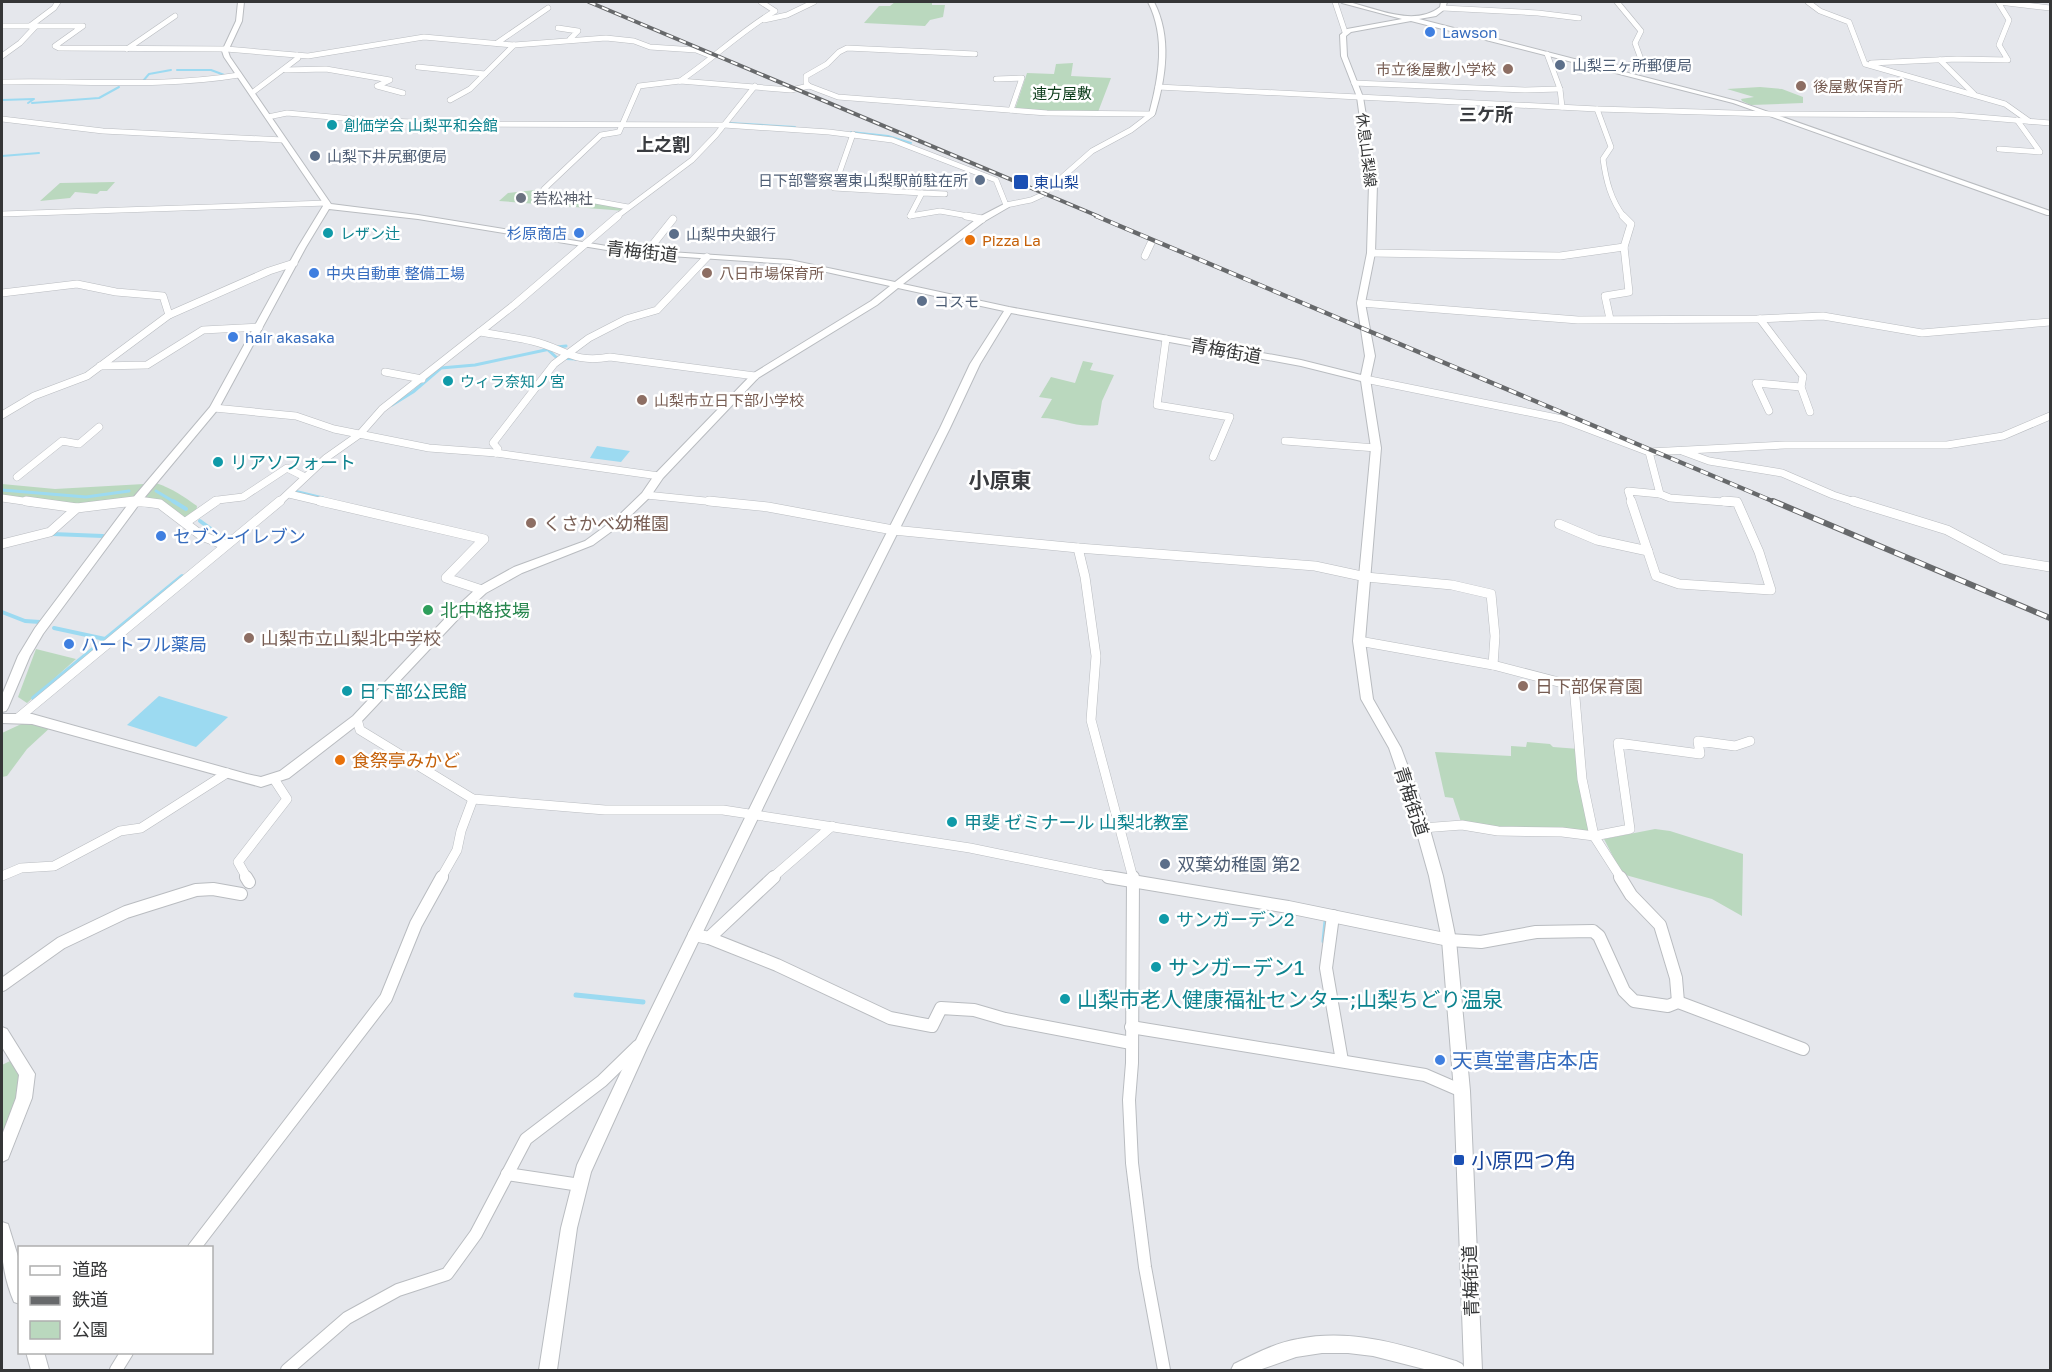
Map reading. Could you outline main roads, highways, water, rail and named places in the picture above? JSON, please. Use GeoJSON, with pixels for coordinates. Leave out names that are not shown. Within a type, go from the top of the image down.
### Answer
{"type":"FeatureCollection","features":[{"type":"Feature","properties":{"kind":"water"},"geometry":{"type":"Polygon","coordinates":[[[597,446],[630,451],[621,462],[590,458],[597,446]]]}},
{"type":"Feature","properties":{"kind":"water"},"geometry":{"type":"Polygon","coordinates":[[[159,696],[228,717],[196,747],[127,725],[159,696]]]}},
{"type":"Feature","properties":{"kind":"waterway"},"geometry":{"type":"LineString","coordinates":[[143,81],[149,74],[171,70]]}},
{"type":"Feature","properties":{"kind":"waterway"},"geometry":{"type":"LineString","coordinates":[[177,70],[211,70],[227,76]]}},
{"type":"Feature","properties":{"kind":"waterway"},"geometry":{"type":"LineString","coordinates":[[32,103],[99,98],[119,87]]}},
{"type":"Feature","properties":{"kind":"waterway"},"geometry":{"type":"LineString","coordinates":[[2,100],[34,99],[28,103]]}},
{"type":"Feature","properties":{"kind":"waterway"},"geometry":{"type":"LineString","coordinates":[[730,123],[795,127]]}},
{"type":"Feature","properties":{"kind":"waterway"},"geometry":{"type":"LineString","coordinates":[[851,132],[888,136],[911,143]]}},
{"type":"Feature","properties":{"kind":"waterway"},"geometry":{"type":"LineString","coordinates":[[2,156],[39,153]]}},
{"type":"Feature","properties":{"kind":"waterway"},"geometry":{"type":"LineString","coordinates":[[770,175],[790,178],[843,173],[840,185]]}},
{"type":"Feature","properties":{"kind":"waterway"},"geometry":{"type":"LineString","coordinates":[[557,347],[566,346]]}},
{"type":"Feature","properties":{"kind":"waterway"},"geometry":{"type":"LineString","coordinates":[[392,405],[413,392],[441,368],[475,365],[548,350]]}},
{"type":"Feature","properties":{"kind":"waterway"},"geometry":{"type":"LineString","coordinates":[[548,350],[557,358],[576,359]]}},
{"type":"Feature","properties":{"kind":"waterway"},"geometry":{"type":"LineString","coordinates":[[2,490],[86,497],[129,491]]}},
{"type":"Feature","properties":{"kind":"waterway"},"geometry":{"type":"LineString","coordinates":[[156,491],[176,503]]}},
{"type":"Feature","properties":{"kind":"waterway"},"geometry":{"type":"LineString","coordinates":[[294,491],[323,498]]}},
{"type":"Feature","properties":{"kind":"waterway"},"geometry":{"type":"LineString","coordinates":[[173,501],[186,509]]}},
{"type":"Feature","properties":{"kind":"waterway"},"geometry":{"type":"LineString","coordinates":[[200,521],[226,540],[228,539]]}},
{"type":"Feature","properties":{"kind":"waterway"},"geometry":{"type":"LineString","coordinates":[[52,534],[103,536]]}},
{"type":"Feature","properties":{"kind":"waterway"},"geometry":{"type":"LineString","coordinates":[[33,698],[182,576]]}},
{"type":"Feature","properties":{"kind":"waterway"},"geometry":{"type":"LineString","coordinates":[[2,612],[25,621],[40,622]]}},
{"type":"Feature","properties":{"kind":"waterway"},"geometry":{"type":"LineString","coordinates":[[54,628],[105,639]]}},
{"type":"Feature","properties":{"kind":"waterway"},"geometry":{"type":"LineString","coordinates":[[1324,941],[1326,921]]}},
{"type":"Feature","properties":{"kind":"waterway"},"geometry":{"type":"LineString","coordinates":[[576,995],[643,1002]]}},
{"type":"Feature","properties":{"kind":"railway"},"geometry":{"type":"LineString","coordinates":[[589,2],[1100,217]]}},
{"type":"Feature","properties":{"kind":"railway"},"geometry":{"type":"LineString","coordinates":[[1096,216],[1777,503]]}},
{"type":"Feature","properties":{"kind":"railway"},"geometry":{"type":"LineString","coordinates":[[1773,501],[2050,618]]}},
{"type":"Feature","properties":{"kind":"place","name":"Lawson"},"geometry":{"type":"Point","coordinates":[1430,32]}},
{"type":"Feature","properties":{"kind":"place","name":"山梨三ヶ所郵便局"},"geometry":{"type":"Point","coordinates":[1560,65]}},
{"type":"Feature","properties":{"kind":"place","name":"市立後屋敷小学校"},"geometry":{"type":"Point","coordinates":[1508,69]}},
{"type":"Feature","properties":{"kind":"place","name":"後屋敷保育所"},"geometry":{"type":"Point","coordinates":[1801,86]}},
{"type":"Feature","properties":{"kind":"place","name":"創価学会 山梨平和会館"},"geometry":{"type":"Point","coordinates":[332,125]}},
{"type":"Feature","properties":{"kind":"place","name":"山梨下井尻郵便局"},"geometry":{"type":"Point","coordinates":[315,156]}},
{"type":"Feature","properties":{"kind":"place","name":"日下部警察署東山梨駅前駐在所"},"geometry":{"type":"Point","coordinates":[980,180]}},
{"type":"Feature","properties":{"kind":"place","name":"東山梨"},"geometry":{"type":"Point","coordinates":[1021,182]}},
{"type":"Feature","properties":{"kind":"place","name":"若松神社"},"geometry":{"type":"Point","coordinates":[521,198]}},
{"type":"Feature","properties":{"kind":"place","name":"レザン辻"},"geometry":{"type":"Point","coordinates":[328,233]}},
{"type":"Feature","properties":{"kind":"place","name":"杉原商店"},"geometry":{"type":"Point","coordinates":[579,233]}},
{"type":"Feature","properties":{"kind":"place","name":"山梨中央銀行"},"geometry":{"type":"Point","coordinates":[674,234]}},
{"type":"Feature","properties":{"kind":"place","name":"Pizza La"},"geometry":{"type":"Point","coordinates":[970,240]}},
{"type":"Feature","properties":{"kind":"place","name":"中央自動車 整備工場"},"geometry":{"type":"Point","coordinates":[314,273]}},
{"type":"Feature","properties":{"kind":"place","name":"八日市場保育所"},"geometry":{"type":"Point","coordinates":[707,273]}},
{"type":"Feature","properties":{"kind":"place","name":"コスモ"},"geometry":{"type":"Point","coordinates":[922,301]}},
{"type":"Feature","properties":{"kind":"place","name":"hair akasaka"},"geometry":{"type":"Point","coordinates":[233,337]}},
{"type":"Feature","properties":{"kind":"place","name":"ウィラ奈知ノ宮"},"geometry":{"type":"Point","coordinates":[448,381]}},
{"type":"Feature","properties":{"kind":"place","name":"山梨市立日下部小学校"},"geometry":{"type":"Point","coordinates":[642,400]}},
{"type":"Feature","properties":{"kind":"place","name":"リアソフォート"},"geometry":{"type":"Point","coordinates":[218,462]}},
{"type":"Feature","properties":{"kind":"place","name":"くさかべ幼稚園"},"geometry":{"type":"Point","coordinates":[531,523]}},
{"type":"Feature","properties":{"kind":"place","name":"セブン-イレブン"},"geometry":{"type":"Point","coordinates":[161,536]}},
{"type":"Feature","properties":{"kind":"place","name":"北中格技場"},"geometry":{"type":"Point","coordinates":[428,610]}},
{"type":"Feature","properties":{"kind":"place","name":"山梨市立山梨北中学校"},"geometry":{"type":"Point","coordinates":[249,638]}},
{"type":"Feature","properties":{"kind":"place","name":"ハートフル薬局"},"geometry":{"type":"Point","coordinates":[69,644]}},
{"type":"Feature","properties":{"kind":"place","name":"日下部保育園"},"geometry":{"type":"Point","coordinates":[1523,686]}},
{"type":"Feature","properties":{"kind":"place","name":"日下部公民館"},"geometry":{"type":"Point","coordinates":[347,691]}},
{"type":"Feature","properties":{"kind":"place","name":"食祭亭みかど"},"geometry":{"type":"Point","coordinates":[340,760]}},
{"type":"Feature","properties":{"kind":"place","name":"甲斐 ゼミナール 山梨北教室"},"geometry":{"type":"Point","coordinates":[952,822]}},
{"type":"Feature","properties":{"kind":"place","name":"双葉幼稚園 第2"},"geometry":{"type":"Point","coordinates":[1165,864]}},
{"type":"Feature","properties":{"kind":"place","name":"サンガーデン2"},"geometry":{"type":"Point","coordinates":[1164,919]}},
{"type":"Feature","properties":{"kind":"place","name":"サンガーデン1"},"geometry":{"type":"Point","coordinates":[1156,967]}},
{"type":"Feature","properties":{"kind":"place","name":"山梨市老人健康福祉センター;山梨ちどり温泉"},"geometry":{"type":"Point","coordinates":[1065,999]}},
{"type":"Feature","properties":{"kind":"place","name":"天真堂書店本店"},"geometry":{"type":"Point","coordinates":[1440,1060]}},
{"type":"Feature","properties":{"kind":"place","name":"小原四つ角"},"geometry":{"type":"Point","coordinates":[1459,1160]}},
{"type":"Feature","properties":{"kind":"district","name":"三ケ所"},"geometry":{"type":"Point","coordinates":[1486,114]}},
{"type":"Feature","properties":{"kind":"district","name":"上之割"},"geometry":{"type":"Point","coordinates":[663,144]}},
{"type":"Feature","properties":{"kind":"district","name":"小原東"},"geometry":{"type":"Point","coordinates":[1000,480]}},
{"type":"Feature","properties":{"kind":"park label","name":"連方屋敷"},"geometry":{"type":"Point","coordinates":[1062,93]}}]}
